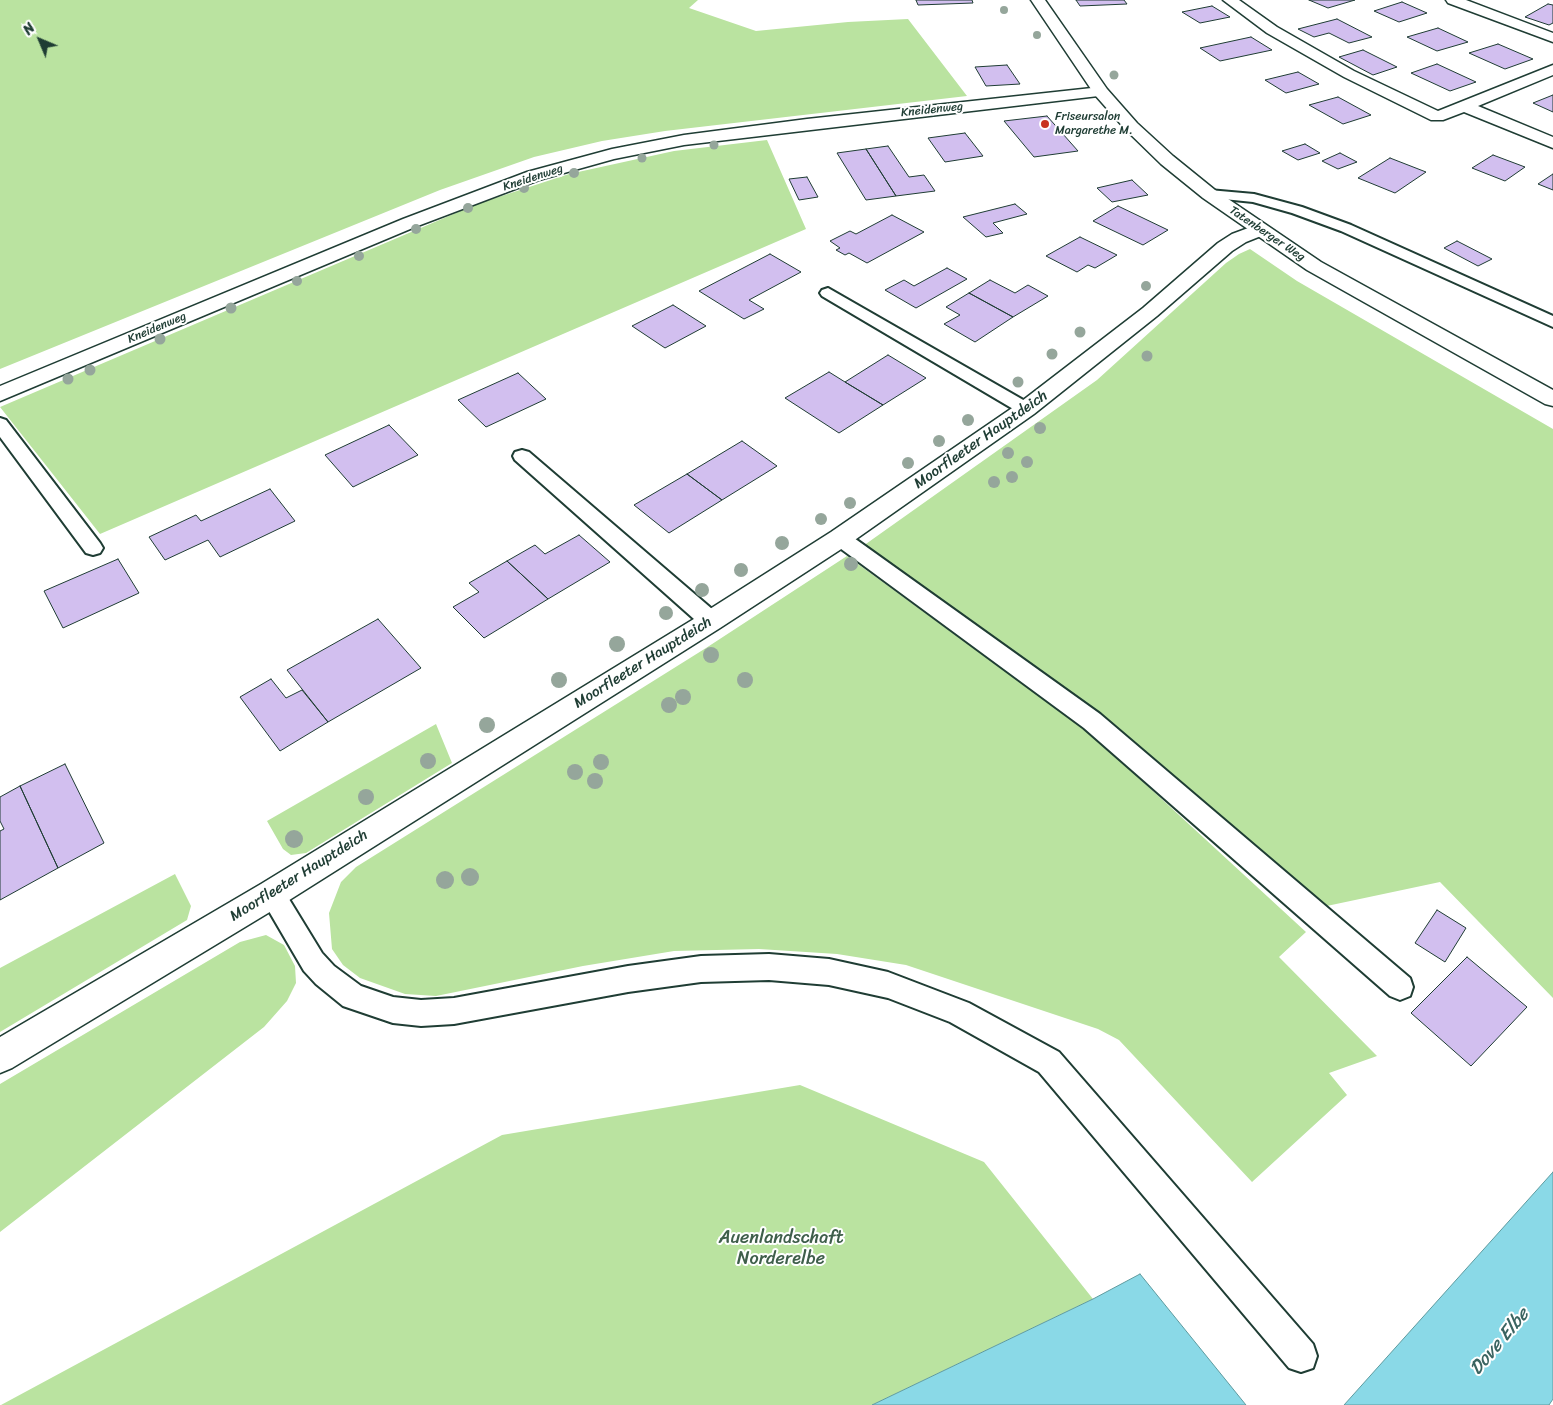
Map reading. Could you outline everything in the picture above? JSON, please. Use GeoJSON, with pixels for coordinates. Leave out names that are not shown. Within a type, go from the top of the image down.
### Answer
{"type":"FeatureCollection","features":[{"type":"Feature","properties":{"kind":"street","name":"Tatenberger Weg"},"geometry":{"type":"LineString","coordinates":[[1038,0],[1101,92],[1167,160],[1209,194],[1259,230],[1374,301],[1553,399]]}},
{"type":"Feature","properties":{"kind":"street"},"geometry":{"type":"LineString","coordinates":[[1230,0],[1272,30],[1349,74],[1437,117],[1553,70]]}},
{"type":"Feature","properties":{"kind":"street"},"geometry":{"type":"LineString","coordinates":[[1453,0],[1553,38]]}},
{"type":"Feature","properties":{"kind":"street","name":"Kneidenweg"},"geometry":{"type":"LineString","coordinates":[[0,394],[409,224],[534,176],[603,157],[684,140],[798,125],[1101,92]]}},
{"type":"Feature","properties":{"kind":"street"},"geometry":{"type":"LineString","coordinates":[[1463,106],[1553,143]]}},
{"type":"Feature","properties":{"kind":"street","name":"Moorfleeter Hauptdeich"},"geometry":{"type":"LineString","coordinates":[[0,1056],[272,894],[840,538],[1026,409],[1150,312],[1225,246],[1259,230]]}},
{"type":"Feature","properties":{"kind":"lane"},"geometry":{"type":"LineString","coordinates":[[1209,194],[1254,198],[1297,210],[1346,228],[1553,322]]}},
{"type":"Feature","properties":{"kind":"lane"},"geometry":{"type":"LineString","coordinates":[[828,293],[1026,409]]}},
{"type":"Feature","properties":{"kind":"lane"},"geometry":{"type":"LineString","coordinates":[[0,424],[93,548]]}},
{"type":"Feature","properties":{"kind":"lane"},"geometry":{"type":"LineString","coordinates":[[522,456],[710,621]]}},
{"type":"Feature","properties":{"kind":"lane"},"geometry":{"type":"LineString","coordinates":[[840,538],[1092,721],[1400,987]]}},
{"type":"Feature","properties":{"kind":"lane"},"geometry":{"type":"LineString","coordinates":[[272,894],[313,962],[325,975],[353,997],[393,1010],[421,1013],[454,1011],[628,979],[701,969],[770,967],[829,972],[888,985],[959,1012],[1050,1062],[1301,1356]]}},
{"type":"Feature","properties":{"kind":"green space"},"geometry":{"type":"Polygon","coordinates":[[[0,0],[698,0],[689,8],[756,31],[848,22],[908,19],[967,96],[665,131],[602,141],[534,157],[440,190],[0,369],[0,0]]]}},
{"type":"Feature","properties":{"kind":"green space"},"geometry":{"type":"Polygon","coordinates":[[[767,140],[806,229],[100,534],[0,407],[477,204],[569,174],[674,151],[767,140]]]}},
{"type":"Feature","properties":{"kind":"green space"},"geometry":{"type":"Polygon","coordinates":[[[1250,249],[1297,281],[1553,429],[1553,998],[1440,882],[1322,907],[863,546],[1097,380],[1226,263],[1250,249]]]}},
{"type":"Feature","properties":{"kind":"green space"},"geometry":{"type":"Polygon","coordinates":[[[847,556],[1090,733],[1306,932],[1279,957],[1377,1056],[1329,1073],[1347,1095],[1252,1182],[1119,1040],[1098,1029],[906,965],[837,954],[759,949],[674,951],[583,966],[436,996],[405,994],[360,978],[343,965],[332,949],[329,913],[341,882],[356,867],[706,648],[847,556]]]}},
{"type":"Feature","properties":{"kind":"green space"},"geometry":{"type":"Polygon","coordinates":[[[436,724],[452,763],[306,853],[291,855],[283,849],[267,821],[436,724]]]}},
{"type":"Feature","properties":{"kind":"green space"},"geometry":{"type":"Polygon","coordinates":[[[175,874],[191,906],[187,920],[0,1032],[0,968],[175,874]]]}},
{"type":"Feature","properties":{"kind":"green space"},"geometry":{"type":"Polygon","coordinates":[[[266,935],[284,945],[295,966],[296,983],[287,1001],[264,1027],[0,1232],[0,1084],[240,942],[266,935]]]}},
{"type":"Feature","properties":{"kind":"green space","name":"Auenlandschaft Norderelbe"},"geometry":{"type":"Polygon","coordinates":[[[800,1085],[984,1162],[1093,1299],[872,1405],[1,1405],[502,1135],[800,1085]]]}},
{"type":"Feature","properties":{"kind":"water","name":"Dove Elbe"},"geometry":{"type":"Polygon","coordinates":[[[1553,1172],[1553,1399],[1549,1405],[1344,1405],[1553,1172]]]}},
{"type":"Feature","properties":{"kind":"water"},"geometry":{"type":"Polygon","coordinates":[[[1140,1274],[1246,1405],[872,1405],[1093,1299],[1140,1274]]]}},
{"type":"Feature","properties":{"kind":"building"},"geometry":{"type":"Polygon","coordinates":[[[916,0],[972,0],[973,3],[918,5],[916,0]]]}},
{"type":"Feature","properties":{"kind":"building"},"geometry":{"type":"Polygon","coordinates":[[[1076,0],[1124,0],[1127,4],[1080,6],[1076,0]]]}},
{"type":"Feature","properties":{"kind":"building"},"geometry":{"type":"Polygon","coordinates":[[[1309,0],[1355,0],[1328,8],[1309,0]]]}},
{"type":"Feature","properties":{"kind":"building"},"geometry":{"type":"Polygon","coordinates":[[[1402,2],[1427,13],[1399,22],[1374,11],[1402,2]]]}},
{"type":"Feature","properties":{"kind":"building"},"geometry":{"type":"Polygon","coordinates":[[[1548,4],[1553,5],[1553,23],[1549,25],[1525,17],[1548,4]]]}},
{"type":"Feature","properties":{"kind":"building"},"geometry":{"type":"Polygon","coordinates":[[[1212,6],[1230,17],[1200,23],[1182,12],[1212,6]]]}},
{"type":"Feature","properties":{"kind":"building"},"geometry":{"type":"Polygon","coordinates":[[[1337,19],[1372,37],[1349,43],[1329,33],[1314,37],[1298,29],[1337,19]]]}},
{"type":"Feature","properties":{"kind":"building"},"geometry":{"type":"Polygon","coordinates":[[[1438,28],[1468,42],[1437,51],[1407,37],[1438,28]]]}},
{"type":"Feature","properties":{"kind":"building"},"geometry":{"type":"Polygon","coordinates":[[[1251,37],[1272,50],[1220,61],[1200,48],[1251,37]]]}},
{"type":"Feature","properties":{"kind":"building"},"geometry":{"type":"Polygon","coordinates":[[[1498,44],[1533,59],[1505,69],[1469,53],[1498,44]]]}},
{"type":"Feature","properties":{"kind":"building"},"geometry":{"type":"Polygon","coordinates":[[[1363,50],[1397,67],[1373,75],[1339,57],[1363,50]]]}},
{"type":"Feature","properties":{"kind":"building"},"geometry":{"type":"Polygon","coordinates":[[[1437,64],[1476,82],[1450,91],[1411,73],[1437,64]]]}},
{"type":"Feature","properties":{"kind":"building"},"geometry":{"type":"Polygon","coordinates":[[[1007,65],[1020,84],[986,86],[975,67],[1007,65]]]}},
{"type":"Feature","properties":{"kind":"building"},"geometry":{"type":"Polygon","coordinates":[[[1298,72],[1319,84],[1286,93],[1265,80],[1298,72]]]}},
{"type":"Feature","properties":{"kind":"building"},"geometry":{"type":"Polygon","coordinates":[[[1553,95],[1553,112],[1533,103],[1553,95]]]}},
{"type":"Feature","properties":{"kind":"building"},"geometry":{"type":"Polygon","coordinates":[[[1338,97],[1371,115],[1343,124],[1309,105],[1338,97]]]}},
{"type":"Feature","properties":{"kind":"building"},"geometry":{"type":"Polygon","coordinates":[[[1047,116],[1078,151],[1034,157],[1004,121],[1047,116]]]}},
{"type":"Feature","properties":{"kind":"building"},"geometry":{"type":"Polygon","coordinates":[[[965,133],[983,156],[945,162],[928,138],[965,133]]]}},
{"type":"Feature","properties":{"kind":"building"},"geometry":{"type":"Polygon","coordinates":[[[1305,144],[1320,153],[1298,160],[1282,151],[1305,144]]]}},
{"type":"Feature","properties":{"kind":"building"},"geometry":{"type":"Polygon","coordinates":[[[888,146],[909,177],[924,175],[935,191],[896,196],[866,149],[888,146]]]}},
{"type":"Feature","properties":{"kind":"building"},"geometry":{"type":"Polygon","coordinates":[[[866,149],[896,196],[866,200],[837,153],[866,149]]]}},
{"type":"Feature","properties":{"kind":"building"},"geometry":{"type":"Polygon","coordinates":[[[1340,153],[1357,162],[1338,169],[1322,161],[1340,153]]]}},
{"type":"Feature","properties":{"kind":"building"},"geometry":{"type":"Polygon","coordinates":[[[1493,155],[1525,167],[1505,181],[1472,168],[1493,155]]]}},
{"type":"Feature","properties":{"kind":"building"},"geometry":{"type":"Polygon","coordinates":[[[1390,158],[1426,172],[1395,193],[1358,178],[1390,158]]]}},
{"type":"Feature","properties":{"kind":"building"},"geometry":{"type":"Polygon","coordinates":[[[1553,174],[1553,190],[1538,184],[1553,174]]]}},
{"type":"Feature","properties":{"kind":"building"},"geometry":{"type":"Polygon","coordinates":[[[807,177],[818,197],[799,200],[789,179],[807,177]]]}},
{"type":"Feature","properties":{"kind":"building"},"geometry":{"type":"Polygon","coordinates":[[[1132,180],[1148,195],[1112,202],[1097,188],[1132,180]]]}},
{"type":"Feature","properties":{"kind":"building"},"geometry":{"type":"Polygon","coordinates":[[[1015,204],[1027,214],[993,223],[1003,233],[986,237],[963,217],[1015,204]]]}},
{"type":"Feature","properties":{"kind":"building"},"geometry":{"type":"Polygon","coordinates":[[[1118,206],[1168,230],[1143,245],[1093,221],[1118,206]]]}},
{"type":"Feature","properties":{"kind":"building"},"geometry":{"type":"Polygon","coordinates":[[[892,215],[924,232],[867,263],[849,253],[845,255],[836,250],[840,248],[830,241],[850,231],[856,234],[892,215]]]}},
{"type":"Feature","properties":{"kind":"building"},"geometry":{"type":"Polygon","coordinates":[[[1080,237],[1117,255],[1095,268],[1088,265],[1077,272],[1046,256],[1080,237]]]}},
{"type":"Feature","properties":{"kind":"building"},"geometry":{"type":"Polygon","coordinates":[[[1457,241],[1492,259],[1478,266],[1444,248],[1457,241]]]}},
{"type":"Feature","properties":{"kind":"building"},"geometry":{"type":"Polygon","coordinates":[[[770,254],[801,272],[749,300],[764,309],[744,319],[699,291],[770,254]]]}},
{"type":"Feature","properties":{"kind":"building"},"geometry":{"type":"Polygon","coordinates":[[[947,268],[967,279],[916,308],[885,290],[904,280],[914,286],[947,268]]]}},
{"type":"Feature","properties":{"kind":"building"},"geometry":{"type":"Polygon","coordinates":[[[990,280],[1015,293],[1028,285],[1048,296],[1013,317],[969,293],[990,280]]]}},
{"type":"Feature","properties":{"kind":"building"},"geometry":{"type":"Polygon","coordinates":[[[969,293],[1013,317],[975,342],[944,324],[960,315],[946,307],[969,293]]]}},
{"type":"Feature","properties":{"kind":"building"},"geometry":{"type":"Polygon","coordinates":[[[673,305],[706,326],[665,348],[632,326],[673,305]]]}},
{"type":"Feature","properties":{"kind":"building"},"geometry":{"type":"Polygon","coordinates":[[[888,355],[926,378],[883,405],[845,382],[888,355]]]}},
{"type":"Feature","properties":{"kind":"building"},"geometry":{"type":"Polygon","coordinates":[[[829,372],[883,405],[839,433],[785,398],[829,372]]]}},
{"type":"Feature","properties":{"kind":"building"},"geometry":{"type":"Polygon","coordinates":[[[518,373],[546,399],[486,427],[458,400],[518,373]]]}},
{"type":"Feature","properties":{"kind":"building"},"geometry":{"type":"Polygon","coordinates":[[[389,425],[418,455],[353,487],[325,455],[389,425]]]}},
{"type":"Feature","properties":{"kind":"building"},"geometry":{"type":"Polygon","coordinates":[[[742,441],[777,466],[722,500],[687,474],[742,441]]]}},
{"type":"Feature","properties":{"kind":"building"},"geometry":{"type":"Polygon","coordinates":[[[687,474],[722,500],[669,533],[634,505],[687,474]]]}},
{"type":"Feature","properties":{"kind":"building"},"geometry":{"type":"Polygon","coordinates":[[[270,489],[295,521],[220,557],[208,540],[165,560],[149,537],[196,515],[201,521],[270,489]]]}},
{"type":"Feature","properties":{"kind":"building"},"geometry":{"type":"Polygon","coordinates":[[[579,535],[610,562],[548,599],[507,561],[535,545],[545,554],[579,535]]]}},
{"type":"Feature","properties":{"kind":"building"},"geometry":{"type":"Polygon","coordinates":[[[118,559],[139,593],[63,628],[44,591],[118,559]]]}},
{"type":"Feature","properties":{"kind":"building"},"geometry":{"type":"Polygon","coordinates":[[[507,561],[548,599],[484,638],[453,607],[479,592],[469,583],[507,561]]]}},
{"type":"Feature","properties":{"kind":"building"},"geometry":{"type":"Polygon","coordinates":[[[378,619],[421,668],[328,722],[287,670],[378,619]]]}},
{"type":"Feature","properties":{"kind":"building"},"geometry":{"type":"Polygon","coordinates":[[[271,679],[286,698],[302,690],[328,722],[280,751],[240,697],[271,679]]]}},
{"type":"Feature","properties":{"kind":"building"},"geometry":{"type":"Polygon","coordinates":[[[65,764],[104,843],[58,868],[20,786],[65,764]]]}},
{"type":"Feature","properties":{"kind":"building"},"geometry":{"type":"Polygon","coordinates":[[[20,786],[58,868],[0,900],[0,831],[4,829],[0,821],[0,797],[20,786]]]}},
{"type":"Feature","properties":{"kind":"building"},"geometry":{"type":"Polygon","coordinates":[[[1437,910],[1466,928],[1445,962],[1415,943],[1437,910]]]}},
{"type":"Feature","properties":{"kind":"building"},"geometry":{"type":"Polygon","coordinates":[[[1467,957],[1527,1007],[1471,1066],[1411,1013],[1467,957]]]}},
{"type":"Feature","properties":{"kind":"place","name":"Friseursalon Margarethe M."},"geometry":{"type":"Point","coordinates":[1045,124]}}]}
